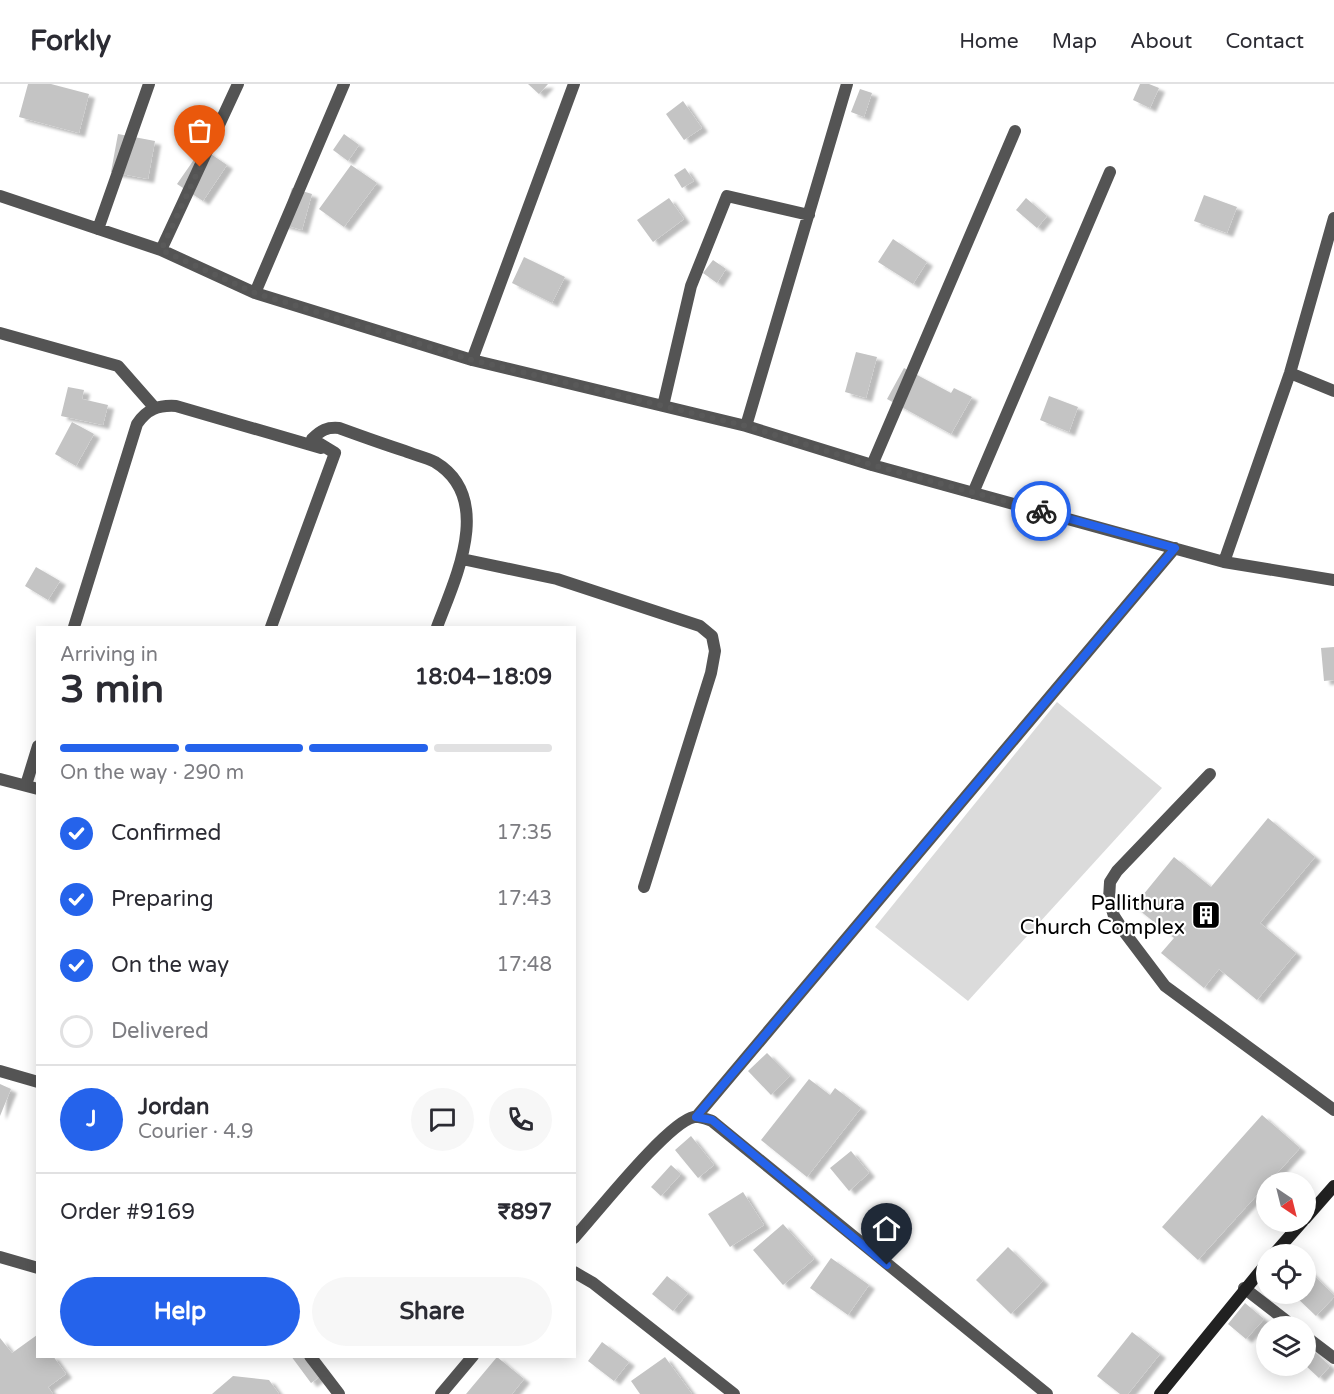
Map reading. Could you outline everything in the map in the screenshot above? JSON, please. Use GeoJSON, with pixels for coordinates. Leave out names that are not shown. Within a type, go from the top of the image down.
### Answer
{"type":"FeatureCollection","features":[{"type":"Feature","properties":{"kind":"main road"},"geometry":{"type":"LineString","coordinates":[[1316,1206],[1334,1186]]}},
{"type":"Feature","properties":{"kind":"main road"},"geometry":{"type":"LineString","coordinates":[[1283,1244],[1293,1232]]}},
{"type":"Feature","properties":{"kind":"main road"},"geometry":{"type":"LineString","coordinates":[[1160,1394],[1256,1274]]}},
{"type":"Feature","properties":{"kind":"street"},"geometry":{"type":"LineString","coordinates":[[98,229],[149,84]]}},
{"type":"Feature","properties":{"kind":"street"},"geometry":{"type":"LineString","coordinates":[[161,250],[238,84]]}},
{"type":"Feature","properties":{"kind":"street"},"geometry":{"type":"LineString","coordinates":[[255,293],[344,84]]}},
{"type":"Feature","properties":{"kind":"street"},"geometry":{"type":"LineString","coordinates":[[472,360],[574,84]]}},
{"type":"Feature","properties":{"kind":"street"},"geometry":{"type":"LineString","coordinates":[[746,426],[847,84]]}},
{"type":"Feature","properties":{"kind":"street"},"geometry":{"type":"LineString","coordinates":[[872,465],[1015,131]]}},
{"type":"Feature","properties":{"kind":"street"},"geometry":{"type":"LineString","coordinates":[[973,493],[1110,172]]}},
{"type":"Feature","properties":{"kind":"street"},"geometry":{"type":"LineString","coordinates":[[0,196],[161,250],[255,293],[472,360],[746,426],[872,465],[1224,562],[1334,580]]}},
{"type":"Feature","properties":{"kind":"street"},"geometry":{"type":"LineString","coordinates":[[663,406],[691,286],[727,196],[808,215]]}},
{"type":"Feature","properties":{"kind":"street"},"geometry":{"type":"LineString","coordinates":[[1224,562],[1290,373],[1334,218]]}},
{"type":"Feature","properties":{"kind":"street"},"geometry":{"type":"LineString","coordinates":[[0,333],[118,366],[154,407]]}},
{"type":"Feature","properties":{"kind":"street"},"geometry":{"type":"LineString","coordinates":[[1290,373],[1334,391]]}},
{"type":"Feature","properties":{"kind":"street"},"geometry":{"type":"LineString","coordinates":[[74,626],[137,424],[144,414],[154,407],[176,406],[335,453]]}},
{"type":"Feature","properties":{"kind":"street"},"geometry":{"type":"LineString","coordinates":[[335,453],[312,439],[320,431],[330,427],[339,428],[435,462],[453,477],[466,502],[467,529],[462,559],[437,626]]}},
{"type":"Feature","properties":{"kind":"street"},"geometry":{"type":"LineString","coordinates":[[271,626],[335,453]]}},
{"type":"Feature","properties":{"kind":"street"},"geometry":{"type":"LineString","coordinates":[[696,1117],[1175,548]]}},
{"type":"Feature","properties":{"kind":"street"},"geometry":{"type":"LineString","coordinates":[[462,559],[557,579],[700,626],[712,636],[715,651],[711,673],[644,886]]}},
{"type":"Feature","properties":{"kind":"street"},"geometry":{"type":"LineString","coordinates":[[0,779],[32,787],[36,760]]}},
{"type":"Feature","properties":{"kind":"street"},"geometry":{"type":"LineString","coordinates":[[1210,774],[1117,871],[1110,882],[1109,899],[1114,915],[1165,986],[1334,1110]]}},
{"type":"Feature","properties":{"kind":"street"},"geometry":{"type":"LineString","coordinates":[[0,1071],[36,1081]]}},
{"type":"Feature","properties":{"kind":"street"},"geometry":{"type":"LineString","coordinates":[[576,1236],[664,1136],[683,1121],[696,1117],[712,1120],[1047,1394]]}},
{"type":"Feature","properties":{"kind":"street"},"geometry":{"type":"LineString","coordinates":[[0,1257],[36,1267]]}},
{"type":"Feature","properties":{"kind":"street"},"geometry":{"type":"LineString","coordinates":[[576,1273],[592,1283],[734,1394]]}},
{"type":"Feature","properties":{"kind":"street"},"geometry":{"type":"LineString","coordinates":[[1244,1288],[1280,1316]]}},
{"type":"Feature","properties":{"kind":"street"},"geometry":{"type":"LineString","coordinates":[[1316,1344],[1334,1358]]}},
{"type":"Feature","properties":{"kind":"street"},"geometry":{"type":"LineString","coordinates":[[312,1358],[339,1394]]}},
{"type":"Feature","properties":{"kind":"street"},"geometry":{"type":"LineString","coordinates":[[441,1394],[471,1358]]}},
{"type":"Feature","properties":{"kind":"shaded area"},"geometry":{"type":"Polygon","coordinates":[[[1057,702],[1162,788],[968,1001],[875,927],[1057,702]]]}},
{"type":"Feature","properties":{"kind":"building"},"geometry":{"type":"Polygon","coordinates":[[[28,84],[51,84],[89,94],[79,133],[19,117],[28,84]]]}},
{"type":"Feature","properties":{"kind":"building"},"geometry":{"type":"Polygon","coordinates":[[[528,84],[548,84],[539,94],[528,84]]]}},
{"type":"Feature","properties":{"kind":"building"},"geometry":{"type":"Polygon","coordinates":[[[1140,84],[1149,84],[1159,88],[1150,108],[1133,100],[1140,84]]]}},
{"type":"Feature","properties":{"kind":"building"},"geometry":{"type":"Polygon","coordinates":[[[860,89],[872,93],[864,117],[851,112],[860,89]]]}},
{"type":"Feature","properties":{"kind":"building"},"geometry":{"type":"Polygon","coordinates":[[[683,101],[702,128],[684,140],[666,114],[683,101]]]}},
{"type":"Feature","properties":{"kind":"building"},"geometry":{"type":"Polygon","coordinates":[[[118,134],[155,141],[148,179],[111,172],[118,134]]]}},
{"type":"Feature","properties":{"kind":"building"},"geometry":{"type":"Polygon","coordinates":[[[344,134],[359,145],[348,161],[333,150],[344,134]]]}},
{"type":"Feature","properties":{"kind":"building"},"geometry":{"type":"Polygon","coordinates":[[[202,148],[227,165],[203,201],[177,184],[202,148]]]}},
{"type":"Feature","properties":{"kind":"building"},"geometry":{"type":"Polygon","coordinates":[[[351,165],[377,183],[344,227],[319,209],[351,165]]]}},
{"type":"Feature","properties":{"kind":"building"},"geometry":{"type":"Polygon","coordinates":[[[685,168],[694,181],[682,188],[674,175],[685,168]]]}},
{"type":"Feature","properties":{"kind":"building"},"geometry":{"type":"Polygon","coordinates":[[[292,188],[312,194],[302,230],[281,224],[292,188]]]}},
{"type":"Feature","properties":{"kind":"building"},"geometry":{"type":"Polygon","coordinates":[[[1204,195],[1237,207],[1227,233],[1194,221],[1204,195]]]}},
{"type":"Feature","properties":{"kind":"building"},"geometry":{"type":"Polygon","coordinates":[[[669,198],[684,219],[653,242],[637,220],[669,198]]]}},
{"type":"Feature","properties":{"kind":"building"},"geometry":{"type":"Polygon","coordinates":[[[1026,198],[1047,216],[1037,228],[1016,210],[1026,198]]]}},
{"type":"Feature","properties":{"kind":"building"},"geometry":{"type":"Polygon","coordinates":[[[893,239],[927,262],[913,284],[878,262],[893,239]]]}},
{"type":"Feature","properties":{"kind":"building"},"geometry":{"type":"Polygon","coordinates":[[[524,257],[565,277],[552,303],[512,283],[524,257]]]}},
{"type":"Feature","properties":{"kind":"building"},"geometry":{"type":"Polygon","coordinates":[[[713,260],[726,269],[717,283],[703,273],[713,260]]]}},
{"type":"Feature","properties":{"kind":"building"},"geometry":{"type":"Polygon","coordinates":[[[856,352],[877,357],[866,398],[845,392],[856,352]]]}},
{"type":"Feature","properties":{"kind":"building"},"geometry":{"type":"Polygon","coordinates":[[[904,368],[951,393],[954,388],[972,397],[951,434],[887,399],[904,368]]]}},
{"type":"Feature","properties":{"kind":"building"},"geometry":{"type":"Polygon","coordinates":[[[68,387],[84,390],[82,399],[108,405],[103,425],[61,416],[68,387]]]}},
{"type":"Feature","properties":{"kind":"building"},"geometry":{"type":"Polygon","coordinates":[[[1049,396],[1078,407],[1069,432],[1040,420],[1049,396]]]}},
{"type":"Feature","properties":{"kind":"building"},"geometry":{"type":"Polygon","coordinates":[[[72,422],[94,434],[76,466],[55,454],[72,422]]]}},
{"type":"Feature","properties":{"kind":"building"},"geometry":{"type":"Polygon","coordinates":[[[36,567],[60,581],[48,600],[25,586],[36,567]]]}},
{"type":"Feature","properties":{"kind":"building"},"geometry":{"type":"Polygon","coordinates":[[[1334,647],[1334,680],[1324,681],[1321,648],[1334,647]]]}},
{"type":"Feature","properties":{"kind":"building","name":"Pallithura Church Complex"},"geometry":{"type":"Polygon","coordinates":[[[1268,818],[1315,857],[1260,923],[1296,953],[1257,1000],[1219,969],[1204,988],[1161,953],[1174,938],[1134,906],[1174,857],[1211,887],[1268,818]]]}},
{"type":"Feature","properties":{"kind":"building"},"geometry":{"type":"Polygon","coordinates":[[[767,1053],[790,1076],[771,1095],[748,1071],[767,1053]]]}},
{"type":"Feature","properties":{"kind":"building"},"geometry":{"type":"Polygon","coordinates":[[[809,1079],[830,1095],[835,1088],[861,1108],[807,1177],[761,1140],[809,1079]]]}},
{"type":"Feature","properties":{"kind":"building"},"geometry":{"type":"Polygon","coordinates":[[[0,1084],[11,1089],[0,1116],[0,1084]]]}},
{"type":"Feature","properties":{"kind":"building"},"geometry":{"type":"Polygon","coordinates":[[[1262,1115],[1300,1148],[1278,1172],[1256,1172],[1256,1196],[1198,1260],[1162,1227],[1262,1115]]]}},
{"type":"Feature","properties":{"kind":"building"},"geometry":{"type":"Polygon","coordinates":[[[691,1136],[714,1165],[698,1178],[675,1150],[691,1136]]]}},
{"type":"Feature","properties":{"kind":"building"},"geometry":{"type":"Polygon","coordinates":[[[851,1151],[869,1173],[849,1191],[830,1168],[851,1151]]]}},
{"type":"Feature","properties":{"kind":"building"},"geometry":{"type":"Polygon","coordinates":[[[671,1165],[681,1174],[661,1196],[651,1187],[671,1165]]]}},
{"type":"Feature","properties":{"kind":"building"},"geometry":{"type":"Polygon","coordinates":[[[743,1192],[764,1225],[730,1247],[708,1214],[743,1192]]]}},
{"type":"Feature","properties":{"kind":"building"},"geometry":{"type":"Polygon","coordinates":[[[783,1224],[814,1259],[783,1285],[753,1250],[783,1224]]]}},
{"type":"Feature","properties":{"kind":"building"},"geometry":{"type":"Polygon","coordinates":[[[1008,1247],[1043,1281],[1011,1314],[976,1280],[1008,1247]]]}},
{"type":"Feature","properties":{"kind":"building"},"geometry":{"type":"Polygon","coordinates":[[[831,1258],[869,1285],[848,1315],[810,1288],[831,1258]]]}},
{"type":"Feature","properties":{"kind":"building"},"geometry":{"type":"Polygon","coordinates":[[[667,1276],[688,1293],[673,1311],[652,1294],[667,1276]]]}},
{"type":"Feature","properties":{"kind":"building"},"geometry":{"type":"Polygon","coordinates":[[[1316,1278],[1334,1297],[1316,1316],[1303,1304],[1316,1304],[1316,1278]]]}},
{"type":"Feature","properties":{"kind":"building"},"geometry":{"type":"Polygon","coordinates":[[[1245,1303],[1260,1316],[1256,1316],[1256,1328],[1246,1339],[1228,1324],[1245,1303]]]}},
{"type":"Feature","properties":{"kind":"building"},"geometry":{"type":"Polygon","coordinates":[[[1132,1332],[1160,1354],[1128,1394],[1120,1394],[1097,1376],[1132,1332]]]}},
{"type":"Feature","properties":{"kind":"building"},"geometry":{"type":"Polygon","coordinates":[[[36,1336],[36,1358],[54,1358],[66,1374],[48,1387],[53,1394],[0,1394],[0,1338],[12,1353],[36,1336]]]}},
{"type":"Feature","properties":{"kind":"building"},"geometry":{"type":"Polygon","coordinates":[[[602,1342],[629,1362],[614,1381],[588,1361],[602,1342]]]}},
{"type":"Feature","properties":{"kind":"building"},"geometry":{"type":"Polygon","coordinates":[[[1316,1353],[1330,1366],[1319,1378],[1316,1375],[1316,1353]]]}},
{"type":"Feature","properties":{"kind":"building"},"geometry":{"type":"Polygon","coordinates":[[[665,1357],[692,1394],[640,1394],[631,1381],[665,1357]]]}},
{"type":"Feature","properties":{"kind":"building"},"geometry":{"type":"Polygon","coordinates":[[[292,1358],[314,1358],[325,1373],[311,1383],[292,1358]]]}},
{"type":"Feature","properties":{"kind":"building"},"geometry":{"type":"Polygon","coordinates":[[[496,1358],[524,1379],[512,1394],[466,1394],[496,1358]]]}},
{"type":"Feature","properties":{"kind":"building"},"geometry":{"type":"Polygon","coordinates":[[[233,1376],[269,1380],[279,1394],[212,1394],[233,1376]]]}},
{"type":"Feature","properties":{"kind":"way so far"},"geometry":{"type":"LineString","coordinates":[[200,167],[161,250],[255,293],[472,360],[746,426],[872,465],[1041,511]]}},
{"type":"Feature","properties":{"kind":"place","name":"Pallithura Church Complex"},"geometry":{"type":"Point","coordinates":[1206,915]}},
{"type":"Feature","properties":{"kind":"route"},"geometry":{"type":"LineString","coordinates":[[887,1265],[712,1120],[696,1117],[1175,548],[1041,511]]}}]}
